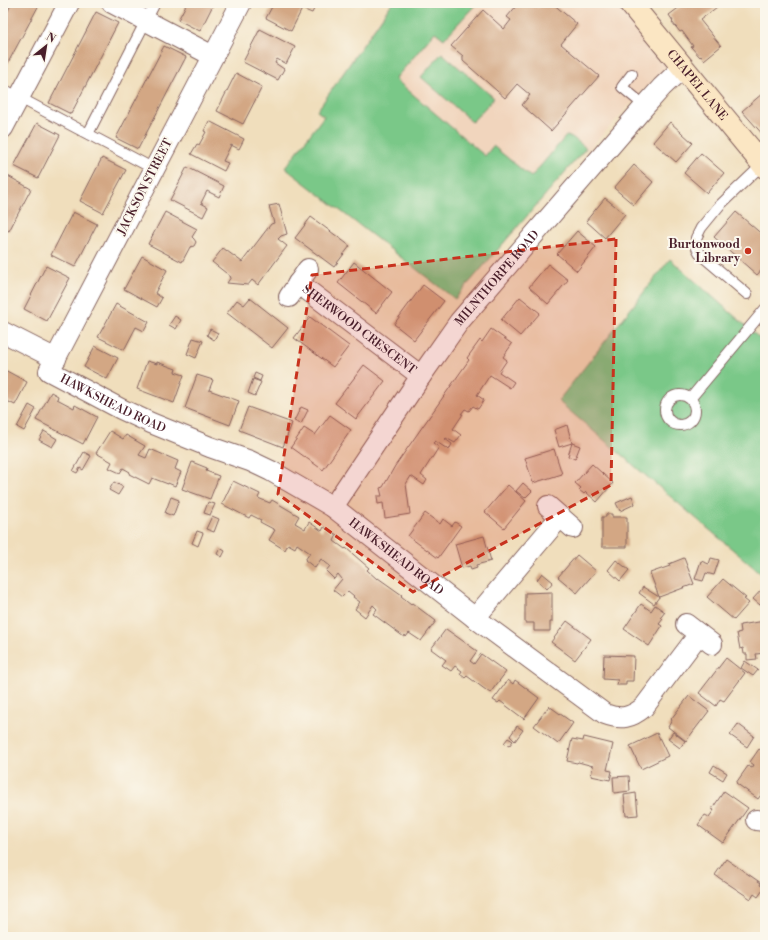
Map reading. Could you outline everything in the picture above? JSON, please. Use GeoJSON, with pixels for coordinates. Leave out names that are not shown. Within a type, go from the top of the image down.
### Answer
{"type":"FeatureCollection","features":[{"type":"Feature","properties":{"kind":"street"},"geometry":{"type":"LineString","coordinates":[[3,128],[11,93],[69,3]]}},
{"type":"Feature","properties":{"kind":"street"},"geometry":{"type":"LineString","coordinates":[[112,3],[214,56]]}},
{"type":"Feature","properties":{"kind":"street","name":"JACKSON STREET"},"geometry":{"type":"LineString","coordinates":[[52,365],[241,3]]}},
{"type":"Feature","properties":{"kind":"street","name":"CHAPEL LANE"},"geometry":{"type":"LineString","coordinates":[[631,3],[764,166]]}},
{"type":"Feature","properties":{"kind":"street","name":"MILNTHORPE ROAD"},"geometry":{"type":"LineString","coordinates":[[333,507],[421,376],[463,318],[645,106],[683,67]]}},
{"type":"Feature","properties":{"kind":"street","name":"SHERWOOD CRESCENT"},"geometry":{"type":"LineString","coordinates":[[299,283],[421,376]]}},
{"type":"Feature","properties":{"kind":"street","name":"HAWKSHEAD ROAD"},"geometry":{"type":"LineString","coordinates":[[3,332],[121,409],[210,447],[250,461],[271,471],[333,507],[475,618],[605,714],[620,718],[634,714],[644,706],[699,634]]}},
{"type":"Feature","properties":{"kind":"street"},"geometry":{"type":"LineString","coordinates":[[475,618],[560,517]]}},
{"type":"Feature","properties":{"kind":"lane"},"geometry":{"type":"LineString","coordinates":[[88,134],[155,3]]}},
{"type":"Feature","properties":{"kind":"lane"},"geometry":{"type":"LineString","coordinates":[[632,74],[622,87],[645,106]]}},
{"type":"Feature","properties":{"kind":"lane"},"geometry":{"type":"LineString","coordinates":[[11,93],[154,169]]}},
{"type":"Feature","properties":{"kind":"lane"},"geometry":{"type":"LineString","coordinates":[[747,294],[701,255],[697,248],[696,238],[701,228],[719,206],[764,166]]}},
{"type":"Feature","properties":{"kind":"lane"},"geometry":{"type":"LineString","coordinates":[[690,399],[765,309]]}},
{"type":"Feature","properties":{"kind":"highlighted area"},"geometry":{"type":"Polygon","coordinates":[[[616,239],[611,485],[413,592],[278,494],[312,275],[616,239]]]}},
{"type":"Feature","properties":{"kind":"shaded area"},"geometry":{"type":"Polygon","coordinates":[[[391,3],[619,3],[669,63],[588,150],[586,149],[455,299],[285,168],[324,116],[317,111],[391,3]]]}},
{"type":"Feature","properties":{"kind":"green space"},"geometry":{"type":"Polygon","coordinates":[[[392,3],[477,3],[444,39],[435,32],[395,79],[485,156],[493,146],[531,177],[566,136],[572,137],[586,148],[455,299],[285,168],[324,116],[317,111],[392,3]]]}},
{"type":"Feature","properties":{"kind":"green space"},"geometry":{"type":"Polygon","coordinates":[[[442,53],[494,98],[472,122],[421,77],[442,53]]]}},
{"type":"Feature","properties":{"kind":"green space"},"geometry":{"type":"Polygon","coordinates":[[[670,259],[765,343],[765,577],[558,401],[670,259]]]}},
{"type":"Feature","properties":{"kind":"building"},"geometry":{"type":"Polygon","coordinates":[[[12,3],[40,3],[3,72],[3,20],[12,3]]]}},
{"type":"Feature","properties":{"kind":"building"},"geometry":{"type":"Polygon","coordinates":[[[187,3],[214,3],[200,31],[178,20],[187,3]]]}},
{"type":"Feature","properties":{"kind":"building"},"geometry":{"type":"Polygon","coordinates":[[[274,3],[317,3],[312,13],[302,9],[291,31],[266,18],[274,3]]]}},
{"type":"Feature","properties":{"kind":"building"},"geometry":{"type":"Polygon","coordinates":[[[516,3],[532,3],[538,8],[542,3],[552,3],[577,24],[561,44],[599,76],[551,131],[522,105],[530,95],[517,84],[505,98],[463,61],[463,56],[451,46],[483,10],[504,29],[511,20],[507,17],[518,4],[516,3]]]}},
{"type":"Feature","properties":{"kind":"building"},"geometry":{"type":"Polygon","coordinates":[[[685,3],[713,3],[717,7],[700,20],[721,46],[704,60],[691,47],[693,46],[682,31],[680,32],[672,22],[673,21],[669,15],[685,3]]]}},
{"type":"Feature","properties":{"kind":"building"},"geometry":{"type":"Polygon","coordinates":[[[96,12],[118,23],[71,114],[49,103],[96,12]]]}},
{"type":"Feature","properties":{"kind":"building"},"geometry":{"type":"Polygon","coordinates":[[[260,29],[295,47],[286,64],[277,59],[275,63],[284,69],[278,80],[243,62],[260,29]]]}},
{"type":"Feature","properties":{"kind":"building"},"geometry":{"type":"Polygon","coordinates":[[[164,46],[186,57],[138,149],[116,138],[164,46]]]}},
{"type":"Feature","properties":{"kind":"building"},"geometry":{"type":"Polygon","coordinates":[[[236,73],[262,87],[243,124],[217,111],[236,73]]]}},
{"type":"Feature","properties":{"kind":"building"},"geometry":{"type":"Polygon","coordinates":[[[763,93],[765,95],[765,137],[742,111],[763,93]]]}},
{"type":"Feature","properties":{"kind":"building"},"geometry":{"type":"Polygon","coordinates":[[[209,121],[244,139],[239,149],[231,145],[223,161],[228,163],[224,171],[191,154],[197,144],[199,145],[206,132],[204,131],[209,121]]]}},
{"type":"Feature","properties":{"kind":"building"},"geometry":{"type":"Polygon","coordinates":[[[670,122],[693,143],[676,162],[653,142],[670,122]]]}},
{"type":"Feature","properties":{"kind":"building"},"geometry":{"type":"Polygon","coordinates":[[[37,123],[60,135],[38,178],[14,166],[37,123]]]}},
{"type":"Feature","properties":{"kind":"building"},"geometry":{"type":"Polygon","coordinates":[[[701,153],[724,173],[707,193],[684,173],[701,153]]]}},
{"type":"Feature","properties":{"kind":"building"},"geometry":{"type":"Polygon","coordinates":[[[102,158],[126,170],[103,213],[80,201],[102,158]]]}},
{"type":"Feature","properties":{"kind":"building"},"geometry":{"type":"Polygon","coordinates":[[[634,165],[653,182],[634,205],[614,188],[634,165]]]}},
{"type":"Feature","properties":{"kind":"building"},"geometry":{"type":"Polygon","coordinates":[[[187,167],[224,186],[219,197],[207,191],[201,203],[208,207],[203,217],[170,200],[187,167]]]}},
{"type":"Feature","properties":{"kind":"building"},"geometry":{"type":"Polygon","coordinates":[[[8,176],[31,189],[9,231],[3,228],[3,185],[8,176]]]}},
{"type":"Feature","properties":{"kind":"building"},"geometry":{"type":"Polygon","coordinates":[[[605,198],[625,214],[605,238],[586,221],[605,198]]]}},
{"type":"Feature","properties":{"kind":"building"},"geometry":{"type":"Polygon","coordinates":[[[279,204],[287,234],[278,239],[287,246],[258,285],[252,280],[248,285],[227,283],[231,277],[212,262],[223,248],[242,262],[271,224],[274,223],[269,206],[279,204]]]}},
{"type":"Feature","properties":{"kind":"building"},"geometry":{"type":"Polygon","coordinates":[[[73,212],[97,224],[75,267],[51,255],[73,212]]]}},
{"type":"Feature","properties":{"kind":"building"},"geometry":{"type":"Polygon","coordinates":[[[165,212],[197,229],[192,237],[196,242],[194,246],[190,247],[182,262],[148,244],[165,212]]]}},
{"type":"Feature","properties":{"kind":"building","name":"Burtonwood Library"},"geometry":{"type":"Polygon","coordinates":[[[736,212],[765,237],[765,266],[757,275],[714,237],[736,212]]]}},
{"type":"Feature","properties":{"kind":"building"},"geometry":{"type":"Polygon","coordinates":[[[311,217],[350,246],[334,267],[295,238],[311,217]]]}},
{"type":"Feature","properties":{"kind":"building"},"geometry":{"type":"Polygon","coordinates":[[[577,231],[596,247],[577,271],[557,254],[577,231]]]}},
{"type":"Feature","properties":{"kind":"building"},"geometry":{"type":"Polygon","coordinates":[[[142,256],[167,270],[155,293],[162,298],[157,307],[124,289],[142,256]]]}},
{"type":"Feature","properties":{"kind":"building"},"geometry":{"type":"Polygon","coordinates":[[[354,262],[392,292],[376,313],[338,283],[354,262]]]}},
{"type":"Feature","properties":{"kind":"building"},"geometry":{"type":"Polygon","coordinates":[[[548,264],[568,280],[548,304],[529,287],[548,264]]]}},
{"type":"Feature","properties":{"kind":"building"},"geometry":{"type":"Polygon","coordinates":[[[46,266],[70,278],[47,321],[24,309],[46,266]]]}},
{"type":"Feature","properties":{"kind":"building"},"geometry":{"type":"Polygon","coordinates":[[[423,285],[444,301],[414,340],[394,324],[423,285]]]}},
{"type":"Feature","properties":{"kind":"building"},"geometry":{"type":"Polygon","coordinates":[[[520,297],[540,313],[520,336],[501,320],[520,297]]]}},
{"type":"Feature","properties":{"kind":"building"},"geometry":{"type":"Polygon","coordinates":[[[250,298],[288,328],[272,348],[227,313],[237,300],[244,305],[250,298]]]}},
{"type":"Feature","properties":{"kind":"building"},"geometry":{"type":"Polygon","coordinates":[[[116,304],[149,322],[144,331],[136,327],[124,350],[98,337],[116,304]]]}},
{"type":"Feature","properties":{"kind":"building"},"geometry":{"type":"Polygon","coordinates":[[[175,316],[181,320],[176,329],[169,325],[175,316]]]}},
{"type":"Feature","properties":{"kind":"building"},"geometry":{"type":"Polygon","coordinates":[[[310,317],[349,346],[333,367],[294,338],[310,317]]]}},
{"type":"Feature","properties":{"kind":"building"},"geometry":{"type":"Polygon","coordinates":[[[210,329],[218,333],[214,340],[207,335],[210,329]]]}},
{"type":"Feature","properties":{"kind":"building"},"geometry":{"type":"Polygon","coordinates":[[[491,329],[512,344],[503,357],[507,360],[499,372],[514,382],[510,388],[490,375],[477,395],[484,400],[478,409],[473,406],[469,411],[465,409],[453,429],[461,435],[455,443],[446,438],[445,439],[452,444],[449,450],[435,441],[433,443],[439,447],[421,475],[427,480],[424,485],[411,476],[406,484],[410,514],[385,518],[383,503],[378,504],[377,496],[382,496],[380,488],[383,487],[395,466],[469,360],[467,358],[480,340],[482,342],[491,329]]]}},
{"type":"Feature","properties":{"kind":"building"},"geometry":{"type":"Polygon","coordinates":[[[193,338],[203,341],[196,358],[187,354],[193,338]]]}},
{"type":"Feature","properties":{"kind":"building"},"geometry":{"type":"Polygon","coordinates":[[[95,346],[118,358],[107,379],[84,367],[95,346]]]}},
{"type":"Feature","properties":{"kind":"building"},"geometry":{"type":"Polygon","coordinates":[[[147,361],[157,364],[157,362],[176,369],[175,372],[184,375],[174,403],[137,389],[147,361]]]}},
{"type":"Feature","properties":{"kind":"building"},"geometry":{"type":"Polygon","coordinates":[[[364,365],[385,381],[356,419],[335,403],[364,365]]]}},
{"type":"Feature","properties":{"kind":"building"},"geometry":{"type":"Polygon","coordinates":[[[3,369],[27,382],[15,405],[3,399],[3,369]]]}},
{"type":"Feature","properties":{"kind":"building"},"geometry":{"type":"Polygon","coordinates":[[[255,373],[262,376],[260,381],[253,378],[255,373]]]}},
{"type":"Feature","properties":{"kind":"building"},"geometry":{"type":"Polygon","coordinates":[[[197,375],[213,380],[209,390],[239,401],[230,425],[185,408],[197,375]]]}},
{"type":"Feature","properties":{"kind":"building"},"geometry":{"type":"Polygon","coordinates":[[[253,379],[261,382],[255,396],[248,393],[253,379]]]}},
{"type":"Feature","properties":{"kind":"building"},"geometry":{"type":"Polygon","coordinates":[[[51,392],[58,396],[57,399],[74,408],[75,405],[97,417],[83,444],[36,420],[51,392]]]}},
{"type":"Feature","properties":{"kind":"building"},"geometry":{"type":"Polygon","coordinates":[[[29,405],[36,409],[24,431],[17,427],[29,405]]]}},
{"type":"Feature","properties":{"kind":"building"},"geometry":{"type":"Polygon","coordinates":[[[248,407],[292,423],[283,447],[239,430],[248,407]]]}},
{"type":"Feature","properties":{"kind":"building"},"geometry":{"type":"Polygon","coordinates":[[[301,407],[308,410],[301,424],[294,421],[301,407]]]}},
{"type":"Feature","properties":{"kind":"building"},"geometry":{"type":"Polygon","coordinates":[[[330,415],[351,430],[323,470],[291,447],[304,428],[315,435],[330,415]]]}},
{"type":"Feature","properties":{"kind":"building"},"geometry":{"type":"Polygon","coordinates":[[[567,425],[572,443],[559,447],[554,430],[567,425]]]}},
{"type":"Feature","properties":{"kind":"building"},"geometry":{"type":"Polygon","coordinates":[[[44,431],[57,439],[52,447],[39,440],[44,431]]]}},
{"type":"Feature","properties":{"kind":"building"},"geometry":{"type":"Polygon","coordinates":[[[110,431],[123,439],[126,435],[145,446],[139,455],[146,458],[150,449],[178,461],[175,469],[181,472],[175,486],[152,478],[149,484],[129,474],[130,472],[123,468],[120,473],[109,468],[112,462],[96,453],[110,431]]]}},
{"type":"Feature","properties":{"kind":"building"},"geometry":{"type":"Polygon","coordinates":[[[572,443],[580,446],[575,459],[568,456],[572,443]]]}},
{"type":"Feature","properties":{"kind":"building"},"geometry":{"type":"Polygon","coordinates":[[[554,449],[562,474],[533,483],[525,458],[554,449]]]}},
{"type":"Feature","properties":{"kind":"building"},"geometry":{"type":"Polygon","coordinates":[[[84,452],[91,456],[83,470],[80,468],[77,473],[73,471],[84,452]]]}},
{"type":"Feature","properties":{"kind":"building"},"geometry":{"type":"Polygon","coordinates":[[[192,462],[207,468],[206,471],[219,476],[210,499],[182,489],[192,462]]]}},
{"type":"Feature","properties":{"kind":"building"},"geometry":{"type":"Polygon","coordinates":[[[592,464],[613,483],[597,502],[586,492],[584,494],[579,490],[581,488],[575,483],[592,464]]]}},
{"type":"Feature","properties":{"kind":"building"},"geometry":{"type":"Polygon","coordinates":[[[233,481],[260,494],[258,498],[270,503],[272,500],[299,516],[295,523],[305,529],[309,522],[322,531],[324,527],[337,535],[334,541],[345,549],[346,548],[369,568],[367,570],[377,579],[378,578],[402,595],[401,596],[411,604],[412,603],[436,621],[421,641],[409,633],[406,637],[405,635],[404,637],[373,614],[377,609],[373,605],[365,617],[355,609],[360,602],[353,597],[354,596],[348,591],[342,597],[333,590],[342,579],[338,574],[334,579],[326,571],[330,566],[321,559],[315,568],[305,560],[310,553],[297,544],[295,548],[288,544],[285,550],[269,540],[275,530],[251,515],[249,518],[222,504],[233,481]]]}},
{"type":"Feature","properties":{"kind":"building"},"geometry":{"type":"Polygon","coordinates":[[[114,482],[123,487],[118,495],[109,490],[114,482]]]}},
{"type":"Feature","properties":{"kind":"building"},"geometry":{"type":"Polygon","coordinates":[[[523,483],[532,491],[525,498],[516,491],[523,483]]]}},
{"type":"Feature","properties":{"kind":"building"},"geometry":{"type":"Polygon","coordinates":[[[508,485],[526,501],[504,528],[485,512],[508,485]]]}},
{"type":"Feature","properties":{"kind":"building"},"geometry":{"type":"Polygon","coordinates":[[[632,496],[635,504],[620,511],[616,503],[632,496]]]}},
{"type":"Feature","properties":{"kind":"building"},"geometry":{"type":"Polygon","coordinates":[[[171,497],[179,500],[173,516],[165,513],[171,497]]]}},
{"type":"Feature","properties":{"kind":"building"},"geometry":{"type":"Polygon","coordinates":[[[208,502],[215,504],[210,515],[204,513],[208,502]]]}},
{"type":"Feature","properties":{"kind":"building"},"geometry":{"type":"Polygon","coordinates":[[[425,513],[440,524],[443,519],[452,526],[455,522],[461,526],[438,558],[408,536],[425,513]]]}},
{"type":"Feature","properties":{"kind":"building"},"geometry":{"type":"Polygon","coordinates":[[[606,514],[612,514],[612,517],[627,517],[627,547],[602,547],[602,517],[606,517],[606,514]]]}},
{"type":"Feature","properties":{"kind":"building"},"geometry":{"type":"Polygon","coordinates":[[[212,516],[219,519],[214,532],[206,529],[212,516]]]}},
{"type":"Feature","properties":{"kind":"building"},"geometry":{"type":"Polygon","coordinates":[[[197,531],[203,533],[198,546],[192,543],[197,531]]]}},
{"type":"Feature","properties":{"kind":"building"},"geometry":{"type":"Polygon","coordinates":[[[484,536],[491,561],[476,565],[477,568],[471,570],[470,566],[462,568],[455,544],[484,536]]]}},
{"type":"Feature","properties":{"kind":"building"},"geometry":{"type":"Polygon","coordinates":[[[220,548],[225,551],[222,557],[217,554],[220,548]]]}},
{"type":"Feature","properties":{"kind":"building"},"geometry":{"type":"Polygon","coordinates":[[[577,555],[596,571],[577,593],[558,577],[577,555]]]}},
{"type":"Feature","properties":{"kind":"building"},"geometry":{"type":"Polygon","coordinates":[[[684,558],[694,584],[659,597],[650,573],[670,566],[669,564],[684,558]]]}},
{"type":"Feature","properties":{"kind":"building"},"geometry":{"type":"Polygon","coordinates":[[[711,558],[719,560],[714,575],[706,573],[703,581],[695,579],[701,561],[709,564],[711,558]]]}},
{"type":"Feature","properties":{"kind":"building"},"geometry":{"type":"Polygon","coordinates":[[[616,560],[629,570],[620,581],[608,570],[616,560]]]}},
{"type":"Feature","properties":{"kind":"building"},"geometry":{"type":"Polygon","coordinates":[[[542,573],[553,582],[547,589],[537,580],[542,573]]]}},
{"type":"Feature","properties":{"kind":"building"},"geometry":{"type":"Polygon","coordinates":[[[723,579],[746,598],[744,599],[749,603],[734,620],[707,597],[723,579]]]}},
{"type":"Feature","properties":{"kind":"building"},"geometry":{"type":"Polygon","coordinates":[[[643,587],[659,597],[654,604],[639,593],[643,587]]]}},
{"type":"Feature","properties":{"kind":"building"},"geometry":{"type":"Polygon","coordinates":[[[762,589],[765,592],[765,598],[760,605],[753,599],[762,589]]]}},
{"type":"Feature","properties":{"kind":"building"},"geometry":{"type":"Polygon","coordinates":[[[552,592],[552,622],[550,622],[550,631],[534,631],[534,623],[525,623],[525,593],[552,592]]]}},
{"type":"Feature","properties":{"kind":"building"},"geometry":{"type":"Polygon","coordinates":[[[641,604],[651,611],[655,605],[665,612],[661,617],[663,619],[659,624],[662,626],[649,646],[624,629],[641,604]]]}},
{"type":"Feature","properties":{"kind":"building"},"geometry":{"type":"Polygon","coordinates":[[[567,621],[591,639],[575,660],[551,642],[567,621]]]}},
{"type":"Feature","properties":{"kind":"building"},"geometry":{"type":"Polygon","coordinates":[[[765,621],[765,653],[756,654],[757,659],[747,660],[747,654],[744,654],[743,648],[740,649],[737,633],[741,632],[740,625],[765,621]]]}},
{"type":"Feature","properties":{"kind":"building"},"geometry":{"type":"Polygon","coordinates":[[[446,629],[477,651],[470,661],[474,664],[481,654],[506,672],[490,693],[467,676],[465,678],[460,674],[462,671],[455,666],[451,671],[442,665],[446,660],[431,649],[446,629]]]}},
{"type":"Feature","properties":{"kind":"building"},"geometry":{"type":"Polygon","coordinates":[[[604,655],[634,656],[633,681],[626,681],[626,685],[617,685],[618,680],[603,679],[604,655]]]}},
{"type":"Feature","properties":{"kind":"building"},"geometry":{"type":"Polygon","coordinates":[[[726,658],[745,673],[724,701],[720,699],[716,706],[699,693],[726,658]]]}},
{"type":"Feature","properties":{"kind":"building"},"geometry":{"type":"Polygon","coordinates":[[[745,661],[758,670],[753,676],[741,668],[745,661]]]}},
{"type":"Feature","properties":{"kind":"building"},"geometry":{"type":"Polygon","coordinates":[[[508,680],[513,684],[515,680],[539,698],[524,719],[500,701],[498,703],[493,700],[508,680]]]}},
{"type":"Feature","properties":{"kind":"building"},"geometry":{"type":"Polygon","coordinates":[[[689,696],[709,711],[686,741],[668,727],[672,720],[671,719],[689,696]]]}},
{"type":"Feature","properties":{"kind":"building"},"geometry":{"type":"Polygon","coordinates":[[[549,706],[573,723],[558,744],[534,726],[549,706]]]}},
{"type":"Feature","properties":{"kind":"building"},"geometry":{"type":"Polygon","coordinates":[[[738,724],[754,736],[747,747],[730,735],[738,724]]]}},
{"type":"Feature","properties":{"kind":"building"},"geometry":{"type":"Polygon","coordinates":[[[517,726],[523,730],[515,741],[510,736],[517,726]]]}},
{"type":"Feature","properties":{"kind":"building"},"geometry":{"type":"Polygon","coordinates":[[[673,732],[685,741],[680,748],[668,739],[673,732]]]}},
{"type":"Feature","properties":{"kind":"building"},"geometry":{"type":"Polygon","coordinates":[[[657,733],[668,756],[641,769],[630,746],[657,733]]]}},
{"type":"Feature","properties":{"kind":"building"},"geometry":{"type":"Polygon","coordinates":[[[584,737],[613,744],[607,770],[612,771],[610,780],[591,776],[593,766],[567,761],[572,739],[583,741],[584,737]]]}},
{"type":"Feature","properties":{"kind":"building"},"geometry":{"type":"Polygon","coordinates":[[[508,738],[513,741],[509,746],[504,743],[508,738]]]}},
{"type":"Feature","properties":{"kind":"building"},"geometry":{"type":"Polygon","coordinates":[[[759,749],[765,753],[765,789],[758,799],[736,783],[748,766],[752,768],[754,765],[750,762],[759,749]]]}},
{"type":"Feature","properties":{"kind":"building"},"geometry":{"type":"Polygon","coordinates":[[[714,765],[727,773],[723,780],[710,772],[714,765]]]}},
{"type":"Feature","properties":{"kind":"building"},"geometry":{"type":"Polygon","coordinates":[[[629,776],[630,791],[614,793],[613,777],[629,776]]]}},
{"type":"Feature","properties":{"kind":"building"},"geometry":{"type":"Polygon","coordinates":[[[724,791],[748,808],[723,843],[698,825],[705,815],[709,817],[714,810],[712,809],[724,791]]]}},
{"type":"Feature","properties":{"kind":"building"},"geometry":{"type":"Polygon","coordinates":[[[636,793],[638,815],[626,816],[624,795],[636,793]]]}},
{"type":"Feature","properties":{"kind":"building"},"geometry":{"type":"Polygon","coordinates":[[[726,859],[761,883],[760,885],[765,887],[758,897],[754,894],[751,899],[715,875],[726,859]]]}},
{"type":"Feature","properties":{"kind":"place","name":"Burtonwood Library"},"geometry":{"type":"Point","coordinates":[748,251]}}]}
